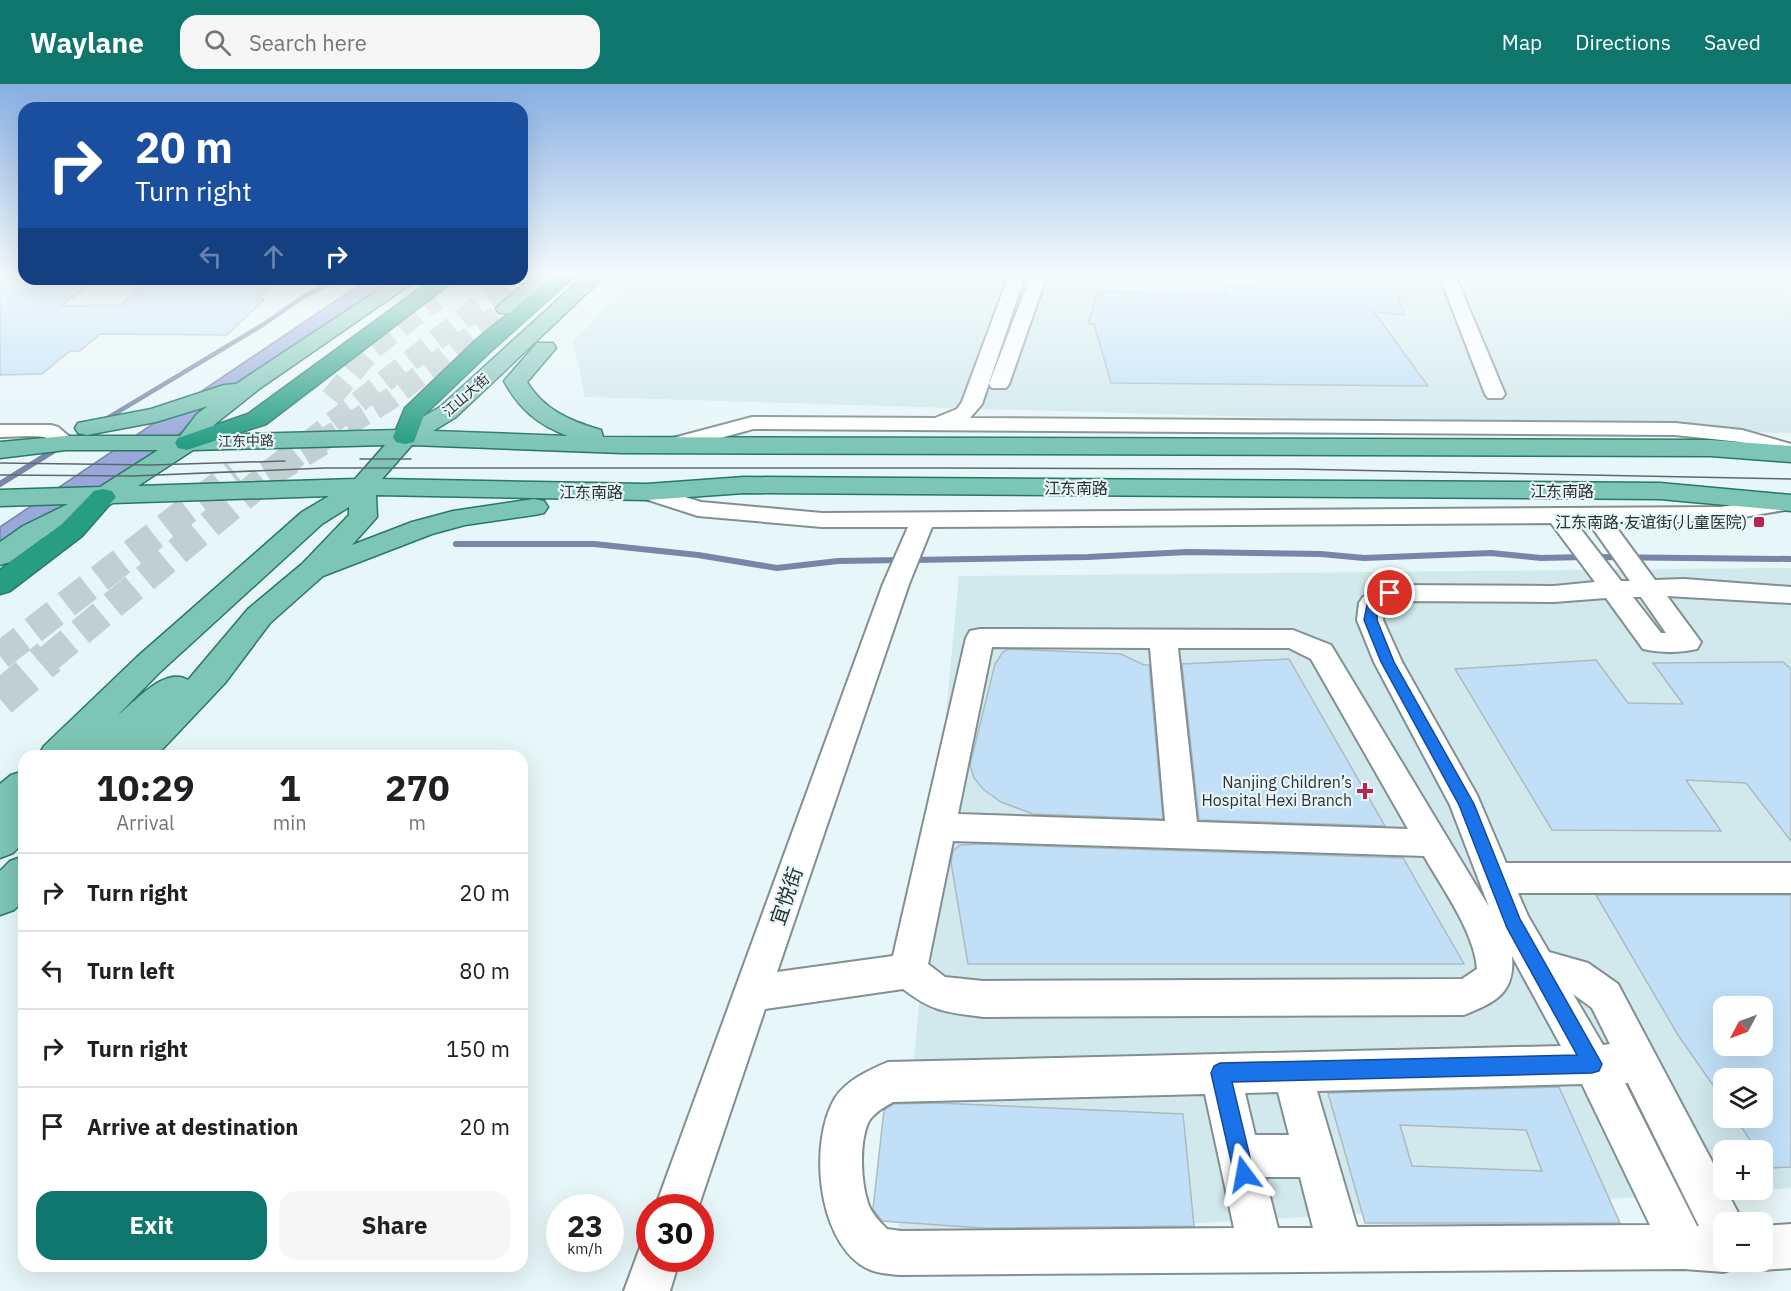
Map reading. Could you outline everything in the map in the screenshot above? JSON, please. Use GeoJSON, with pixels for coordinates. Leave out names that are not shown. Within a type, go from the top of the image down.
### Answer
{"type":"FeatureCollection","features":[{"type":"Feature","properties":{"kind":"highway"},"geometry":{"type":"LineString","coordinates":[[187,443],[257,419],[381,331]]}},
{"type":"Feature","properties":{"kind":"highway"},"geometry":{"type":"LineString","coordinates":[[405,438],[413,413],[500,331]]}},
{"type":"Feature","properties":{"kind":"highway"},"geometry":{"type":"LineString","coordinates":[[0,584],[72,530],[103,497]]}},
{"type":"Feature","properties":{"kind":"main road"},"geometry":{"type":"LineString","coordinates":[[312,341],[323,331]]}},
{"type":"Feature","properties":{"kind":"main road"},"geometry":{"type":"LineString","coordinates":[[3,553],[33,532],[103,497],[187,443],[206,419],[251,384],[327,331]]}},
{"type":"Feature","properties":{"kind":"main road","name":"江山大街"},"geometry":{"type":"LineString","coordinates":[[62,750],[148,665],[312,518],[362,487],[405,438],[448,412],[535,331]]}},
{"type":"Feature","properties":{"kind":"main road"},"geometry":{"type":"LineString","coordinates":[[563,331],[515,381],[524,399],[540,413],[566,428],[622,445],[681,443],[1711,448],[1791,452]]}},
{"type":"Feature","properties":{"kind":"main road"},"geometry":{"type":"LineString","coordinates":[[58,437],[156,415],[251,384]]}},
{"type":"Feature","properties":{"kind":"main road","name":"江东中路"},"geometry":{"type":"LineString","coordinates":[[0,450],[58,437],[187,443],[405,438],[622,445]]}},
{"type":"Feature","properties":{"kind":"main road","name":"江东南路"},"geometry":{"type":"LineString","coordinates":[[103,497],[362,487],[587,493],[647,492],[744,485],[1649,491],[1790,503]]}},
{"type":"Feature","properties":{"kind":"main road"},"geometry":{"type":"LineString","coordinates":[[99,750],[312,571],[363,517],[362,487]]}},
{"type":"Feature","properties":{"kind":"main road"},"geometry":{"type":"LineString","coordinates":[[312,571],[422,528],[463,517],[527,510],[587,493]]}},
{"type":"Feature","properties":{"kind":"main road"},"geometry":{"type":"LineString","coordinates":[[0,498],[103,497]]}},
{"type":"Feature","properties":{"kind":"main road"},"geometry":{"type":"LineString","coordinates":[[141,750],[213,675],[259,616]]}},
{"type":"Feature","properties":{"kind":"main road"},"geometry":{"type":"LineString","coordinates":[[0,806],[18,790]]}},
{"type":"Feature","properties":{"kind":"main road"},"geometry":{"type":"LineString","coordinates":[[0,842],[18,824]]}},
{"type":"Feature","properties":{"kind":"main road"},"geometry":{"type":"LineString","coordinates":[[0,898],[18,879]]}},
{"type":"Feature","properties":{"kind":"street"},"geometry":{"type":"LineString","coordinates":[[941,423],[964,413],[972,404],[997,331]]}},
{"type":"Feature","properties":{"kind":"street"},"geometry":{"type":"LineString","coordinates":[[1012,423],[995,412],[993,404],[1019,331]]}},
{"type":"Feature","properties":{"kind":"street"},"geometry":{"type":"LineString","coordinates":[[1467,427],[1494,404],[1495,394],[1470,331]]}},
{"type":"Feature","properties":{"kind":"street"},"geometry":{"type":"LineString","coordinates":[[1495,394],[1522,413],[1554,428]]}},
{"type":"Feature","properties":{"kind":"street"},"geometry":{"type":"LineString","coordinates":[[681,443],[752,423],[1012,423],[1675,429],[1742,436],[1791,452]]}},
{"type":"Feature","properties":{"kind":"street"},"geometry":{"type":"LineString","coordinates":[[0,431],[58,437]]}},
{"type":"Feature","properties":{"kind":"street"},"geometry":{"type":"LineString","coordinates":[[647,492],[698,509],[822,520],[921,525],[1720,514],[1790,503]]}},
{"type":"Feature","properties":{"kind":"street"},"geometry":{"type":"LineString","coordinates":[[1558,516],[1615,567],[1684,587],[1791,595]]}},
{"type":"Feature","properties":{"kind":"street"},"geometry":{"type":"LineString","coordinates":[[1596,516],[1615,567]]}},
{"type":"Feature","properties":{"kind":"street","name":"宜悦街"},"geometry":{"type":"LineString","coordinates":[[681,1194],[896,584],[921,525]]}},
{"type":"Feature","properties":{"kind":"street"},"geometry":{"type":"LineString","coordinates":[[1615,567],[1554,594],[1390,593],[1372,603],[1370,620],[1388,662],[1466,804],[1513,922],[1592,1064],[1704,1248]]}},
{"type":"Feature","properties":{"kind":"street"},"geometry":{"type":"LineString","coordinates":[[752,993],[908,971],[938,993],[983,999],[1464,997],[1485,987],[1495,974],[1494,953],[1481,925],[1321,652],[1293,639],[980,638],[908,971]]}},
{"type":"Feature","properties":{"kind":"street"},"geometry":{"type":"LineString","coordinates":[[1163,639],[1182,834]]}},
{"type":"Feature","properties":{"kind":"street"},"geometry":{"type":"LineString","coordinates":[[939,827],[1434,843]]}},
{"type":"Feature","properties":{"kind":"street"},"geometry":{"type":"LineString","coordinates":[[1495,878],[1791,878]]}},
{"type":"Feature","properties":{"kind":"street"},"geometry":{"type":"LineString","coordinates":[[1539,969],[1561,969],[1585,980],[1605,996],[1715,1212]]}},
{"type":"Feature","properties":{"kind":"street"},"geometry":{"type":"LineString","coordinates":[[1639,1063],[888,1082],[866,1095],[850,1112],[843,1143],[842,1182],[849,1213],[863,1236],[877,1250],[901,1253],[1704,1248]]}},
{"type":"Feature","properties":{"kind":"street"},"geometry":{"type":"LineString","coordinates":[[1292,1071],[1341,1250]]}},
{"type":"Feature","properties":{"kind":"street"},"geometry":{"type":"LineString","coordinates":[[1220,1073],[1261,1250]]}},
{"type":"Feature","properties":{"kind":"street"},"geometry":{"type":"LineString","coordinates":[[1239,1155],[1316,1157]]}},
{"type":"Feature","properties":{"kind":"street"},"geometry":{"type":"LineString","coordinates":[[1773,1247],[1791,1246]]}},
{"type":"Feature","properties":{"kind":"street"},"geometry":{"type":"LineString","coordinates":[[646,1291],[653,1272]]}},
{"type":"Feature","properties":{"kind":"shaded area"},"geometry":{"type":"Polygon","coordinates":[[[583,331],[1791,331],[1791,433],[585,397],[573,341],[583,331]]]}},
{"type":"Feature","properties":{"kind":"shaded area","name":"Nanjing Children’s Hospital Hexi Branch"},"geometry":{"type":"Polygon","coordinates":[[[1791,568],[1791,1188],[1773,1189],[1773,1140],[1713,1140],[1713,1193],[897,1241],[959,576],[1791,568]]]}},
{"type":"Feature","properties":{"kind":"water"},"geometry":{"type":"Polygon","coordinates":[[[290,331],[328,331],[216,407],[0,565],[0,527],[290,331]]]}},
{"type":"Feature","properties":{"kind":"building"},"geometry":{"type":"Polygon","coordinates":[[[0,331],[231,331],[227,335],[100,334],[80,351],[70,351],[42,374],[0,375],[0,331]]]}},
{"type":"Feature","properties":{"kind":"building"},"geometry":{"type":"Polygon","coordinates":[[[1096,331],[1388,331],[1428,386],[1111,383],[1096,331]]]}},
{"type":"Feature","properties":{"kind":"building"},"geometry":{"type":"Polygon","coordinates":[[[1008,649],[1121,654],[1144,665],[1149,665],[1163,819],[1033,814],[1001,802],[983,789],[974,778],[970,765],[995,664],[1003,652],[1008,649]]]}},
{"type":"Feature","properties":{"kind":"building"},"geometry":{"type":"Polygon","coordinates":[[[1289,659],[1385,826],[1199,820],[1182,664],[1289,659]]]}},
{"type":"Feature","properties":{"kind":"building"},"geometry":{"type":"Polygon","coordinates":[[[1596,660],[1628,703],[1683,704],[1653,663],[1783,662],[1791,669],[1791,841],[1746,783],[1686,780],[1721,831],[1552,830],[1455,669],[1596,660]]]}},
{"type":"Feature","properties":{"kind":"building"},"geometry":{"type":"Polygon","coordinates":[[[960,845],[1403,858],[1464,964],[968,964],[951,862],[953,851],[960,845]]]}},
{"type":"Feature","properties":{"kind":"building"},"geometry":{"type":"Polygon","coordinates":[[[1596,895],[1791,895],[1791,1167],[1773,1168],[1773,1140],[1750,1140],[1742,1128],[1773,1128],[1773,1068],[1713,1068],[1713,1085],[1678,1035],[1596,895]]]}},
{"type":"Feature","properties":{"kind":"building"},"geometry":{"type":"Polygon","coordinates":[[[1559,1087],[1620,1223],[1365,1223],[1328,1093],[1559,1087]],[[1400,1125],[1412,1166],[1542,1171],[1526,1130],[1400,1125]]]}},
{"type":"Feature","properties":{"kind":"building"},"geometry":{"type":"Polygon","coordinates":[[[937,1103],[1183,1114],[1194,1226],[982,1228],[882,1221],[873,1209],[884,1110],[894,1104],[937,1103]]]}},
{"type":"Feature","properties":{"kind":"waterway"},"geometry":{"type":"LineString","coordinates":[[101,422],[252,331]]}},
{"type":"Feature","properties":{"kind":"waterway"},"geometry":{"type":"LineString","coordinates":[[0,484],[58,448]]}},
{"type":"Feature","properties":{"kind":"waterway"},"geometry":{"type":"LineString","coordinates":[[456,544],[594,544],[698,555],[777,568],[838,561],[901,560]]}},
{"type":"Feature","properties":{"kind":"waterway"},"geometry":{"type":"LineString","coordinates":[[912,560],[1088,557],[1188,552],[1321,554],[1364,558],[1491,553],[1541,558],[1584,557]]}},
{"type":"Feature","properties":{"kind":"waterway"},"geometry":{"type":"LineString","coordinates":[[1595,557],[1791,559]]}},
{"type":"Feature","properties":{"kind":"tunnel"},"geometry":{"type":"LineString","coordinates":[[331,398],[372,349],[395,331]]}},
{"type":"Feature","properties":{"kind":"tunnel"},"geometry":{"type":"LineString","coordinates":[[307,443],[447,331]]}},
{"type":"Feature","properties":{"kind":"tunnel"},"geometry":{"type":"LineString","coordinates":[[318,443],[390,399],[477,331]]}},
{"type":"Feature","properties":{"kind":"tunnel"},"geometry":{"type":"LineString","coordinates":[[48,659],[309,442]]}},
{"type":"Feature","properties":{"kind":"tunnel"},"geometry":{"type":"LineString","coordinates":[[267,475],[321,442]]}},
{"type":"Feature","properties":{"kind":"tunnel"},"geometry":{"type":"LineString","coordinates":[[0,656],[235,473]]}},
{"type":"Feature","properties":{"kind":"tunnel"},"geometry":{"type":"LineString","coordinates":[[0,699],[49,657]]}},
{"type":"Feature","properties":{"kind":"tram line"},"geometry":{"type":"LineString","coordinates":[[360,459],[411,459]]}},
{"type":"Feature","properties":{"kind":"tram line"},"geometry":{"type":"LineString","coordinates":[[0,463],[151,465],[285,461]]}},
{"type":"Feature","properties":{"kind":"tram line"},"geometry":{"type":"LineString","coordinates":[[0,475],[133,476],[325,468],[944,468],[1293,469],[1791,479]]}},
{"type":"Feature","properties":{"kind":"place","name":"江东南路·友谊街(儿童医院)"},"geometry":{"type":"Point","coordinates":[1759,522]}},
{"type":"Feature","properties":{"kind":"place","name":"Nanjing Children’s Hospital Hexi Branch"},"geometry":{"type":"Point","coordinates":[1365,791]}},
{"type":"Feature","properties":{"kind":"route"},"geometry":{"type":"LineString","coordinates":[[1244,1174],[1220,1073],[1592,1064],[1513,922],[1466,804],[1388,662],[1370,620],[1372,603],[1390,593]]}}]}
